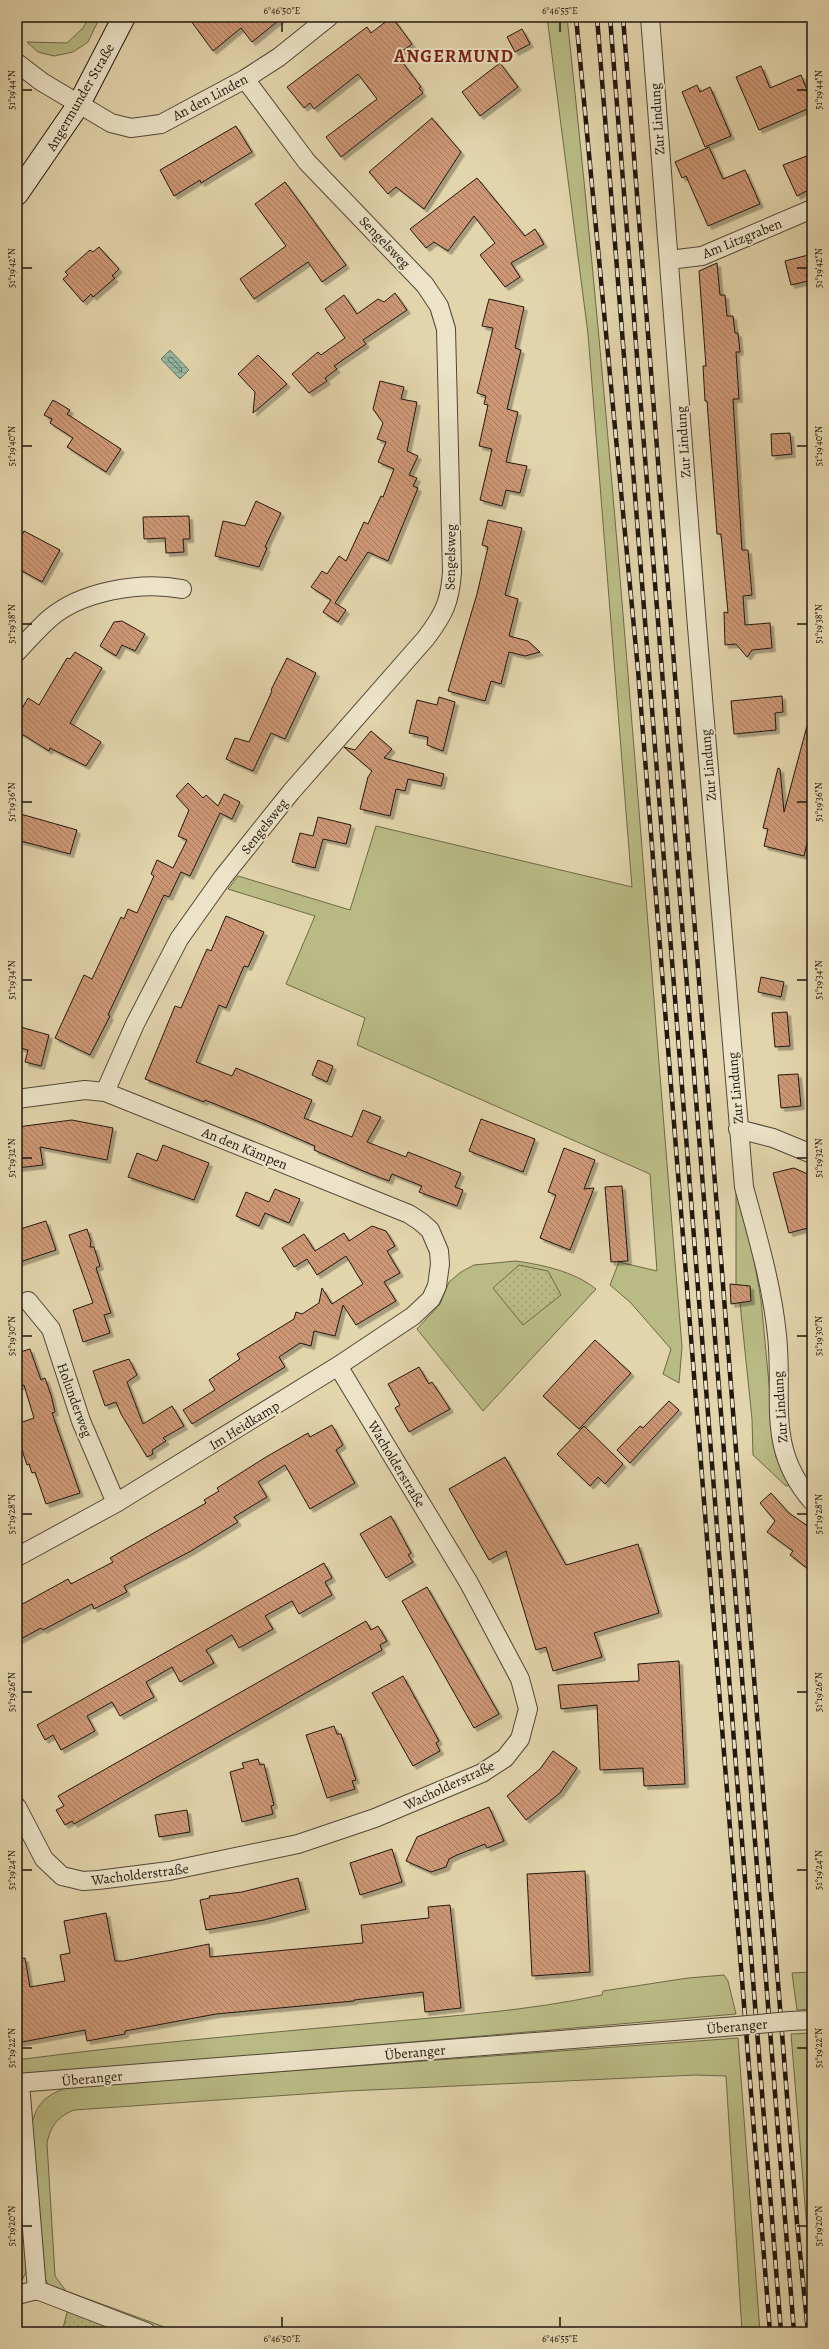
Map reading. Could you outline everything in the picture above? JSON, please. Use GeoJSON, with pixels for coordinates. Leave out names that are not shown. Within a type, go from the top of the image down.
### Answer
{"type":"FeatureCollection","features":[{"type":"Feature","properties":{"kind":"main road","name":"Angermunder Straße"},"geometry":{"type":"LineString","coordinates":[[17,194],[79,104],[124,17]]}},
{"type":"Feature","properties":{"kind":"street","name":"An den Linden"},"geometry":{"type":"LineString","coordinates":[[17,63],[42,82],[119,126],[146,127],[160,124],[245,79],[278,57],[329,17]]}},
{"type":"Feature","properties":{"kind":"street","name":"Zur Lindung"},"geometry":{"type":"LineString","coordinates":[[650,17],[697,627],[744,1187],[761,1250],[777,1336],[778,1396],[784,1455],[798,1485],[812,1500]]}},
{"type":"Feature","properties":{"kind":"street","name":"Sengelsweg"},"geometry":{"type":"LineString","coordinates":[[105,1092],[135,1024],[179,939],[223,877],[291,792],[426,638],[442,616],[451,595],[446,329],[443,316],[426,285],[307,162],[245,79]]}},
{"type":"Feature","properties":{"kind":"street","name":"Am Litzgraben"},"geometry":{"type":"LineString","coordinates":[[669,260],[702,256],[812,209]]}},
{"type":"Feature","properties":{"kind":"street"},"geometry":{"type":"LineString","coordinates":[[17,652],[50,618],[72,605],[94,596],[146,585],[182,589]]}},
{"type":"Feature","properties":{"kind":"street","name":"An den Kämpen"},"geometry":{"type":"LineString","coordinates":[[17,1099],[85,1090],[105,1092],[409,1214],[422,1222],[430,1230],[438,1251],[440,1264]]}},
{"type":"Feature","properties":{"kind":"street"},"geometry":{"type":"LineString","coordinates":[[738,1129],[774,1138],[812,1154]]}},
{"type":"Feature","properties":{"kind":"street","name":"Im Heidkamp"},"geometry":{"type":"LineString","coordinates":[[17,1557],[116,1503],[338,1366],[413,1316],[431,1299],[437,1286],[440,1264]]}},
{"type":"Feature","properties":{"kind":"street","name":"Holunderweg"},"geometry":{"type":"LineString","coordinates":[[28,1301],[51,1330],[81,1421],[116,1503]]}},
{"type":"Feature","properties":{"kind":"street","name":"Wacholderstraße"},"geometry":{"type":"LineString","coordinates":[[17,1807],[44,1859],[62,1876],[83,1881],[169,1871],[298,1844],[375,1818],[482,1772],[505,1758],[520,1739],[528,1709],[520,1679],[469,1583],[338,1366]]}},
{"type":"Feature","properties":{"kind":"street","name":"Überanger"},"geometry":{"type":"LineString","coordinates":[[18,2083],[812,2020]]}},
{"type":"Feature","properties":{"kind":"street"},"geometry":{"type":"LineString","coordinates":[[18,2083],[37,2290]]}},
{"type":"Feature","properties":{"kind":"street"},"geometry":{"type":"LineString","coordinates":[[17,2294],[37,2290],[146,2332]]}},
{"type":"Feature","properties":{"kind":"shaded area"},"geometry":{"type":"Polygon","coordinates":[[[89,17],[100,17],[88,42],[73,52],[54,56],[38,52],[27,42],[67,43],[83,28],[89,17]]]}},
{"type":"Feature","properties":{"kind":"shaded area"},"geometry":{"type":"Polygon","coordinates":[[[547,17],[567,17],[584,183],[629,682],[682,1347],[679,1383],[663,1374],[671,1349],[630,1302],[610,1285],[619,1262],[657,1271],[650,1174],[357,1045],[365,1018],[286,984],[315,916],[228,889],[238,876],[350,910],[376,826],[632,887],[588,334],[547,17]]]}},
{"type":"Feature","properties":{"kind":"shaded area"},"geometry":{"type":"Polygon","coordinates":[[[736,1185],[753,1254],[761,1300],[776,1457],[793,1485],[786,1486],[753,1455],[752,1419],[740,1303],[736,1285],[736,1185]]]}},
{"type":"Feature","properties":{"kind":"shaded area"},"geometry":{"type":"Polygon","coordinates":[[[516,1261],[568,1273],[596,1289],[483,1411],[417,1329],[440,1304],[449,1282],[461,1272],[474,1265],[516,1261]]]}},
{"type":"Feature","properties":{"kind":"shaded area"},"geometry":{"type":"Polygon","coordinates":[[[519,1265],[548,1271],[561,1295],[523,1325],[493,1288],[519,1265]]]}},
{"type":"Feature","properties":{"kind":"shaded area"},"geometry":{"type":"Polygon","coordinates":[[[812,1972],[812,2009],[797,2010],[792,1973],[812,1972]]]}},
{"type":"Feature","properties":{"kind":"shaded area"},"geometry":{"type":"Polygon","coordinates":[[[724,1975],[728,1981],[736,2014],[17,2076],[17,2060],[151,2044],[517,2009],[574,2001],[602,1995],[603,1991],[688,1978],[724,1975]]]}},
{"type":"Feature","properties":{"kind":"shaded area"},"geometry":{"type":"Polygon","coordinates":[[[812,2033],[812,2290],[791,2034],[812,2033]]]}},
{"type":"Feature","properties":{"kind":"shaded area"},"geometry":{"type":"Polygon","coordinates":[[[738,2038],[760,2332],[742,2332],[726,2076],[695,2075],[348,2091],[74,2110],[59,2119],[53,2127],[47,2143],[55,2276],[66,2291],[178,2332],[153,2332],[49,2286],[43,2275],[30,2131],[35,2114],[42,2102],[60,2090],[69,2087],[738,2038]]]}},
{"type":"Feature","properties":{"kind":"shaded area"},"geometry":{"type":"Polygon","coordinates":[[[17,2124],[30,2262],[21,2283],[17,2285],[17,2124]]]}},
{"type":"Feature","properties":{"kind":"shaded area"},"geometry":{"type":"Polygon","coordinates":[[[68,2309],[129,2332],[62,2332],[68,2309]]]}},
{"type":"Feature","properties":{"kind":"water"},"geometry":{"type":"Polygon","coordinates":[[[170,350],[189,370],[180,379],[161,359],[170,350]]]}},
{"type":"Feature","properties":{"kind":"building"},"geometry":{"type":"Polygon","coordinates":[[[188,17],[283,17],[252,42],[241,28],[213,51],[188,17]]]}},
{"type":"Feature","properties":{"kind":"building"},"geometry":{"type":"Polygon","coordinates":[[[392,17],[412,44],[397,55],[421,87],[419,88],[423,93],[341,157],[326,137],[377,99],[358,74],[314,109],[310,103],[304,108],[287,87],[367,27],[371,33],[392,17]]]}},
{"type":"Feature","properties":{"kind":"building"},"geometry":{"type":"Polygon","coordinates":[[[522,29],[530,44],[515,52],[507,37],[522,29]]]}},
{"type":"Feature","properties":{"kind":"building"},"geometry":{"type":"Polygon","coordinates":[[[500,63],[518,87],[480,116],[462,92],[500,63]]]}},
{"type":"Feature","properties":{"kind":"building"},"geometry":{"type":"Polygon","coordinates":[[[761,66],[770,88],[801,75],[812,102],[812,107],[759,130],[736,77],[761,66]]]}},
{"type":"Feature","properties":{"kind":"building"},"geometry":{"type":"Polygon","coordinates":[[[697,85],[700,92],[710,87],[731,136],[705,147],[682,92],[697,85]]]}},
{"type":"Feature","properties":{"kind":"building"},"geometry":{"type":"Polygon","coordinates":[[[432,118],[461,152],[424,209],[396,187],[388,194],[369,172],[432,118]]]}},
{"type":"Feature","properties":{"kind":"building"},"geometry":{"type":"Polygon","coordinates":[[[236,126],[252,152],[201,183],[200,180],[174,196],[160,170],[236,126]]]}},
{"type":"Feature","properties":{"kind":"building"},"geometry":{"type":"Polygon","coordinates":[[[709,147],[723,179],[745,170],[760,204],[708,226],[686,176],[682,178],[675,162],[709,147]]]}},
{"type":"Feature","properties":{"kind":"building"},"geometry":{"type":"Polygon","coordinates":[[[812,154],[812,188],[797,196],[783,165],[812,154]]]}},
{"type":"Feature","properties":{"kind":"building"},"geometry":{"type":"Polygon","coordinates":[[[477,178],[525,236],[535,229],[544,244],[511,263],[520,277],[505,287],[480,255],[495,243],[474,216],[448,251],[434,242],[426,248],[410,229],[477,178]]]}},
{"type":"Feature","properties":{"kind":"building"},"geometry":{"type":"Polygon","coordinates":[[[285,182],[346,265],[322,282],[308,262],[254,299],[240,279],[286,246],[255,204],[285,182]]]}},
{"type":"Feature","properties":{"kind":"building"},"geometry":{"type":"Polygon","coordinates":[[[99,247],[119,269],[112,276],[115,278],[93,297],[91,294],[83,302],[63,279],[68,275],[65,272],[90,250],[93,252],[99,247]]]}},
{"type":"Feature","properties":{"kind":"building"},"geometry":{"type":"Polygon","coordinates":[[[812,254],[812,272],[806,274],[808,281],[791,285],[785,261],[812,254]]]}},
{"type":"Feature","properties":{"kind":"building"},"geometry":{"type":"Polygon","coordinates":[[[717,263],[720,295],[725,295],[727,316],[733,316],[735,333],[738,333],[740,352],[736,352],[739,399],[733,399],[742,550],[748,550],[752,595],[743,596],[745,625],[770,623],[772,648],[752,650],[747,657],[736,644],[725,645],[724,612],[728,613],[721,534],[717,534],[707,401],[705,401],[703,366],[706,366],[699,271],[717,263]]]}},
{"type":"Feature","properties":{"kind":"building"},"geometry":{"type":"Polygon","coordinates":[[[395,293],[407,310],[363,340],[366,344],[334,366],[337,369],[325,378],[327,381],[309,393],[292,374],[318,352],[321,355],[345,338],[325,309],[344,295],[357,314],[378,299],[384,302],[395,293]]]}},
{"type":"Feature","properties":{"kind":"building"},"geometry":{"type":"Polygon","coordinates":[[[489,299],[524,307],[515,348],[521,350],[507,409],[518,412],[506,462],[527,466],[520,493],[506,490],[502,506],[480,500],[492,449],[479,446],[488,405],[484,404],[486,396],[477,393],[493,328],[482,326],[489,299]]]}},
{"type":"Feature","properties":{"kind":"building"},"geometry":{"type":"Polygon","coordinates":[[[258,355],[287,384],[253,413],[255,392],[238,374],[258,355]]]}},
{"type":"Feature","properties":{"kind":"building"},"geometry":{"type":"Polygon","coordinates":[[[380,381],[404,387],[401,399],[417,402],[407,451],[418,456],[409,475],[417,478],[413,486],[418,488],[388,561],[368,552],[335,603],[346,610],[338,622],[323,612],[331,600],[311,587],[322,571],[327,574],[339,556],[346,561],[364,522],[368,524],[381,496],[383,497],[394,469],[378,462],[386,442],[377,439],[383,423],[373,409],[380,381]]]}},
{"type":"Feature","properties":{"kind":"building"},"geometry":{"type":"Polygon","coordinates":[[[53,400],[70,410],[67,414],[121,449],[106,472],[67,447],[73,438],[50,423],[52,419],[44,415],[53,400]]]}},
{"type":"Feature","properties":{"kind":"building"},"geometry":{"type":"Polygon","coordinates":[[[790,433],[792,454],[772,456],[771,434],[790,433]]]}},
{"type":"Feature","properties":{"kind":"building"},"geometry":{"type":"Polygon","coordinates":[[[256,501],[281,513],[265,547],[267,548],[259,567],[215,556],[223,521],[245,526],[256,501]]]}},
{"type":"Feature","properties":{"kind":"building"},"geometry":{"type":"Polygon","coordinates":[[[189,516],[190,539],[183,539],[184,552],[166,553],[165,538],[144,539],[143,517],[189,516]]]}},
{"type":"Feature","properties":{"kind":"building"},"geometry":{"type":"Polygon","coordinates":[[[488,520],[522,528],[505,595],[518,599],[509,636],[528,641],[540,652],[525,656],[509,652],[501,684],[491,681],[485,701],[448,691],[477,594],[488,547],[482,545],[488,520]]]}},
{"type":"Feature","properties":{"kind":"building"},"geometry":{"type":"Polygon","coordinates":[[[24,531],[60,550],[42,582],[17,568],[17,544],[24,531]]]}},
{"type":"Feature","properties":{"kind":"building"},"geometry":{"type":"Polygon","coordinates":[[[122,621],[145,634],[135,651],[122,645],[116,656],[100,646],[114,622],[122,621]]]}},
{"type":"Feature","properties":{"kind":"building"},"geometry":{"type":"Polygon","coordinates":[[[75,652],[102,668],[70,723],[101,742],[86,766],[50,748],[49,751],[17,731],[17,717],[28,698],[39,705],[67,658],[70,659],[75,652]]]}},
{"type":"Feature","properties":{"kind":"building"},"geometry":{"type":"Polygon","coordinates":[[[287,658],[316,673],[285,739],[271,733],[253,771],[226,759],[235,738],[249,742],[272,691],[271,690],[287,658]]]}},
{"type":"Feature","properties":{"kind":"building"},"geometry":{"type":"Polygon","coordinates":[[[782,696],[783,712],[775,713],[776,730],[734,734],[731,701],[782,696]]]}},
{"type":"Feature","properties":{"kind":"building"},"geometry":{"type":"Polygon","coordinates":[[[439,697],[455,702],[443,751],[427,745],[428,737],[409,733],[417,700],[437,705],[439,697]]]}},
{"type":"Feature","properties":{"kind":"building"},"geometry":{"type":"Polygon","coordinates":[[[807,726],[812,727],[812,840],[808,839],[804,856],[764,846],[768,829],[763,828],[778,768],[780,769],[784,812],[807,726]]]}},
{"type":"Feature","properties":{"kind":"building"},"geometry":{"type":"Polygon","coordinates":[[[371,731],[392,749],[384,758],[444,774],[441,786],[408,779],[405,791],[396,789],[390,816],[360,809],[368,777],[372,771],[344,747],[355,750],[371,731]]]}},
{"type":"Feature","properties":{"kind":"building"},"geometry":{"type":"Polygon","coordinates":[[[188,783],[203,798],[206,795],[218,806],[224,794],[240,802],[232,819],[220,813],[190,876],[181,872],[169,897],[164,895],[108,1015],[110,1016],[90,1055],[55,1038],[84,975],[92,979],[121,917],[124,919],[128,909],[137,913],[154,876],[151,874],[157,860],[173,868],[187,840],[178,836],[189,810],[176,796],[188,783]]]}},
{"type":"Feature","properties":{"kind":"building"},"geometry":{"type":"Polygon","coordinates":[[[17,813],[77,830],[70,854],[17,840],[17,813]]]}},
{"type":"Feature","properties":{"kind":"building"},"geometry":{"type":"Polygon","coordinates":[[[318,817],[351,825],[346,844],[323,839],[315,868],[292,862],[300,833],[313,836],[318,817]]]}},
{"type":"Feature","properties":{"kind":"building"},"geometry":{"type":"Polygon","coordinates":[[[226,916],[264,932],[248,967],[244,966],[226,1008],[219,1005],[196,1062],[232,1076],[236,1068],[312,1100],[304,1118],[352,1137],[363,1110],[381,1117],[367,1142],[406,1157],[408,1152],[461,1173],[455,1187],[463,1190],[457,1206],[419,1192],[422,1186],[392,1174],[389,1181],[368,1173],[314,1150],[315,1146],[262,1123],[205,1100],[204,1102],[145,1079],[175,1006],[181,1008],[207,949],[211,951],[226,916]]]}},
{"type":"Feature","properties":{"kind":"building"},"geometry":{"type":"Polygon","coordinates":[[[761,977],[784,982],[781,997],[758,992],[761,977]]]}},
{"type":"Feature","properties":{"kind":"building"},"geometry":{"type":"Polygon","coordinates":[[[787,1012],[790,1046],[775,1047],[772,1013],[787,1012]]]}},
{"type":"Feature","properties":{"kind":"building"},"geometry":{"type":"Polygon","coordinates":[[[17,1026],[49,1035],[41,1066],[25,1062],[28,1050],[17,1047],[17,1026]]]}},
{"type":"Feature","properties":{"kind":"building"},"geometry":{"type":"Polygon","coordinates":[[[318,1060],[333,1066],[327,1082],[312,1075],[318,1060]]]}},
{"type":"Feature","properties":{"kind":"building"},"geometry":{"type":"Polygon","coordinates":[[[798,1074],[801,1106],[781,1108],[778,1075],[798,1074]]]}},
{"type":"Feature","properties":{"kind":"building"},"geometry":{"type":"Polygon","coordinates":[[[481,1119],[535,1139],[523,1172],[469,1151],[481,1119]]]}},
{"type":"Feature","properties":{"kind":"building"},"geometry":{"type":"Polygon","coordinates":[[[72,1120],[113,1128],[107,1160],[40,1147],[43,1165],[17,1168],[17,1127],[72,1120]]]}},
{"type":"Feature","properties":{"kind":"building"},"geometry":{"type":"Polygon","coordinates":[[[163,1145],[209,1163],[194,1200],[128,1177],[137,1153],[157,1161],[163,1145]]]}},
{"type":"Feature","properties":{"kind":"building"},"geometry":{"type":"Polygon","coordinates":[[[564,1148],[595,1160],[584,1189],[594,1188],[570,1250],[540,1238],[556,1195],[548,1192],[564,1148]]]}},
{"type":"Feature","properties":{"kind":"building"},"geometry":{"type":"Polygon","coordinates":[[[794,1168],[812,1176],[812,1227],[789,1233],[773,1173],[794,1168]]]}},
{"type":"Feature","properties":{"kind":"building"},"geometry":{"type":"Polygon","coordinates":[[[622,1186],[628,1261],[611,1262],[605,1187],[622,1186]]]}},
{"type":"Feature","properties":{"kind":"building"},"geometry":{"type":"Polygon","coordinates":[[[275,1189],[300,1199],[289,1223],[265,1213],[259,1226],[236,1216],[246,1192],[269,1202],[275,1189]]]}},
{"type":"Feature","properties":{"kind":"building"},"geometry":{"type":"Polygon","coordinates":[[[46,1221],[56,1250],[17,1263],[17,1230],[46,1221]]]}},
{"type":"Feature","properties":{"kind":"building"},"geometry":{"type":"Polygon","coordinates":[[[372,1226],[386,1231],[395,1246],[387,1251],[400,1273],[384,1282],[396,1301],[356,1325],[343,1305],[335,1336],[314,1331],[311,1346],[300,1343],[279,1357],[285,1367],[192,1424],[183,1410],[215,1390],[209,1380],[240,1359],[237,1354],[294,1319],[296,1312],[302,1314],[319,1303],[322,1288],[332,1304],[363,1284],[346,1256],[317,1275],[307,1259],[294,1267],[282,1248],[304,1234],[315,1251],[344,1233],[349,1241],[372,1226]]]}},
{"type":"Feature","properties":{"kind":"building"},"geometry":{"type":"Polygon","coordinates":[[[87,1229],[91,1241],[90,1247],[94,1247],[100,1266],[96,1268],[111,1313],[104,1315],[110,1333],[83,1342],[73,1310],[93,1303],[69,1235],[87,1229]]]}},
{"type":"Feature","properties":{"kind":"building"},"geometry":{"type":"Polygon","coordinates":[[[730,1284],[750,1286],[751,1301],[731,1304],[730,1284]]]}},
{"type":"Feature","properties":{"kind":"building"},"geometry":{"type":"Polygon","coordinates":[[[595,1340],[631,1373],[579,1429],[543,1396],[595,1340]]]}},
{"type":"Feature","properties":{"kind":"building"},"geometry":{"type":"Polygon","coordinates":[[[30,1349],[41,1380],[45,1378],[51,1395],[55,1412],[52,1413],[80,1493],[46,1504],[35,1472],[32,1473],[29,1464],[27,1465],[17,1435],[17,1424],[34,1418],[24,1385],[17,1387],[17,1353],[30,1349]]]}},
{"type":"Feature","properties":{"kind":"building"},"geometry":{"type":"Polygon","coordinates":[[[129,1359],[137,1375],[127,1382],[143,1424],[172,1406],[184,1426],[163,1438],[166,1441],[152,1450],[153,1454],[147,1457],[121,1414],[116,1402],[105,1406],[93,1371],[129,1359]]]}},
{"type":"Feature","properties":{"kind":"building"},"geometry":{"type":"Polygon","coordinates":[[[419,1367],[429,1384],[432,1382],[450,1409],[409,1432],[395,1408],[400,1405],[388,1384],[419,1367]]]}},
{"type":"Feature","properties":{"kind":"building"},"geometry":{"type":"Polygon","coordinates":[[[669,1401],[679,1410],[630,1463],[617,1450],[640,1426],[643,1428],[669,1401]]]}},
{"type":"Feature","properties":{"kind":"building"},"geometry":{"type":"Polygon","coordinates":[[[332,1425],[343,1445],[336,1450],[355,1483],[310,1509],[285,1465],[258,1482],[267,1497],[234,1517],[238,1522],[191,1551],[124,1586],[127,1592],[94,1609],[92,1604],[43,1630],[41,1628],[17,1641],[17,1607],[68,1579],[71,1584],[113,1562],[110,1558],[206,1503],[204,1500],[219,1491],[217,1488],[266,1457],[308,1433],[310,1437],[332,1425]]]}},
{"type":"Feature","properties":{"kind":"building"},"geometry":{"type":"Polygon","coordinates":[[[584,1426],[623,1464],[605,1484],[598,1477],[590,1486],[557,1454],[584,1426]]]}},
{"type":"Feature","properties":{"kind":"building"},"geometry":{"type":"Polygon","coordinates":[[[505,1457],[566,1565],[638,1544],[659,1613],[594,1633],[602,1657],[553,1671],[546,1647],[536,1650],[506,1551],[489,1560],[449,1489],[505,1457]]]}},
{"type":"Feature","properties":{"kind":"building"},"geometry":{"type":"Polygon","coordinates":[[[771,1493],[789,1513],[812,1529],[812,1572],[790,1555],[793,1551],[767,1532],[775,1521],[760,1503],[771,1493]]]}},
{"type":"Feature","properties":{"kind":"building"},"geometry":{"type":"Polygon","coordinates":[[[391,1516],[411,1553],[408,1555],[413,1562],[386,1578],[360,1534],[391,1516]]]}},
{"type":"Feature","properties":{"kind":"building"},"geometry":{"type":"Polygon","coordinates":[[[324,1563],[332,1578],[325,1582],[332,1595],[299,1614],[292,1601],[265,1616],[273,1629],[239,1648],[232,1635],[206,1650],[214,1663],[180,1682],[172,1667],[146,1682],[154,1697],[120,1716],[112,1702],[87,1716],[95,1731],[61,1750],[53,1735],[45,1740],[37,1725],[324,1563]]]}},
{"type":"Feature","properties":{"kind":"building"},"geometry":{"type":"Polygon","coordinates":[[[427,1587],[499,1714],[474,1728],[402,1601],[427,1587]]]}},
{"type":"Feature","properties":{"kind":"building"},"geometry":{"type":"Polygon","coordinates":[[[366,1621],[371,1630],[378,1626],[387,1641],[380,1645],[382,1650],[74,1824],[72,1821],[65,1825],[56,1810],[64,1806],[58,1796],[366,1621]]]}},
{"type":"Feature","properties":{"kind":"building"},"geometry":{"type":"Polygon","coordinates":[[[679,1661],[685,1784],[644,1786],[643,1768],[600,1770],[597,1705],[561,1709],[558,1685],[639,1681],[638,1664],[679,1661]]]}},
{"type":"Feature","properties":{"kind":"building"},"geometry":{"type":"Polygon","coordinates":[[[403,1676],[439,1741],[436,1743],[440,1751],[413,1766],[372,1693],[403,1676]]]}},
{"type":"Feature","properties":{"kind":"building"},"geometry":{"type":"Polygon","coordinates":[[[334,1726],[337,1734],[341,1734],[356,1780],[352,1781],[355,1789],[327,1798],[306,1735],[334,1726]]]}},
{"type":"Feature","properties":{"kind":"building"},"geometry":{"type":"Polygon","coordinates":[[[553,1751],[577,1768],[560,1793],[526,1820],[507,1796],[540,1769],[553,1751]]]}},
{"type":"Feature","properties":{"kind":"building"},"geometry":{"type":"Polygon","coordinates":[[[258,1759],[260,1765],[264,1764],[274,1805],[271,1806],[273,1814],[242,1822],[230,1772],[244,1768],[242,1763],[258,1759]]]}},
{"type":"Feature","properties":{"kind":"building"},"geometry":{"type":"Polygon","coordinates":[[[489,1807],[504,1841],[487,1848],[485,1844],[457,1855],[449,1859],[446,1867],[431,1872],[406,1861],[417,1837],[489,1807]]]}},
{"type":"Feature","properties":{"kind":"building"},"geometry":{"type":"Polygon","coordinates":[[[187,1810],[190,1832],[159,1837],[155,1815],[187,1810]]]}},
{"type":"Feature","properties":{"kind":"building"},"geometry":{"type":"Polygon","coordinates":[[[392,1849],[402,1882],[360,1895],[350,1863],[392,1849]]]}},
{"type":"Feature","properties":{"kind":"building"},"geometry":{"type":"Polygon","coordinates":[[[585,1871],[590,1972],[532,1976],[527,1874],[585,1871]]]}},
{"type":"Feature","properties":{"kind":"building"},"geometry":{"type":"Polygon","coordinates":[[[298,1878],[306,1909],[264,1920],[206,1930],[200,1900],[210,1898],[209,1896],[242,1892],[298,1878]]]}},
{"type":"Feature","properties":{"kind":"building"},"geometry":{"type":"Polygon","coordinates":[[[450,1905],[461,2008],[425,2012],[423,1992],[354,2001],[216,2014],[125,2031],[125,2034],[87,2041],[85,2030],[17,2043],[17,1959],[25,1958],[30,1987],[65,1981],[60,1955],[70,1953],[64,1921],[106,1913],[115,1961],[124,1961],[209,1944],[210,1957],[363,1943],[361,1925],[429,1918],[428,1907],[450,1905]]]}},
{"type":"Feature","properties":{"kind":"railway"},"geometry":{"type":"LineString","coordinates":[[576,17],[638,670],[770,2332]]}},
{"type":"Feature","properties":{"kind":"railway"},"geometry":{"type":"LineString","coordinates":[[597,17],[781,2332]]}},
{"type":"Feature","properties":{"kind":"railway"},"geometry":{"type":"LineString","coordinates":[[610,17],[794,2332]]}},
{"type":"Feature","properties":{"kind":"railway"},"geometry":{"type":"LineString","coordinates":[[623,17],[797,2223],[808,2332]]}},
{"type":"Feature","properties":{"kind":"district","name":"ANGERMUND"},"geometry":{"type":"Point","coordinates":[454,56]}}]}
